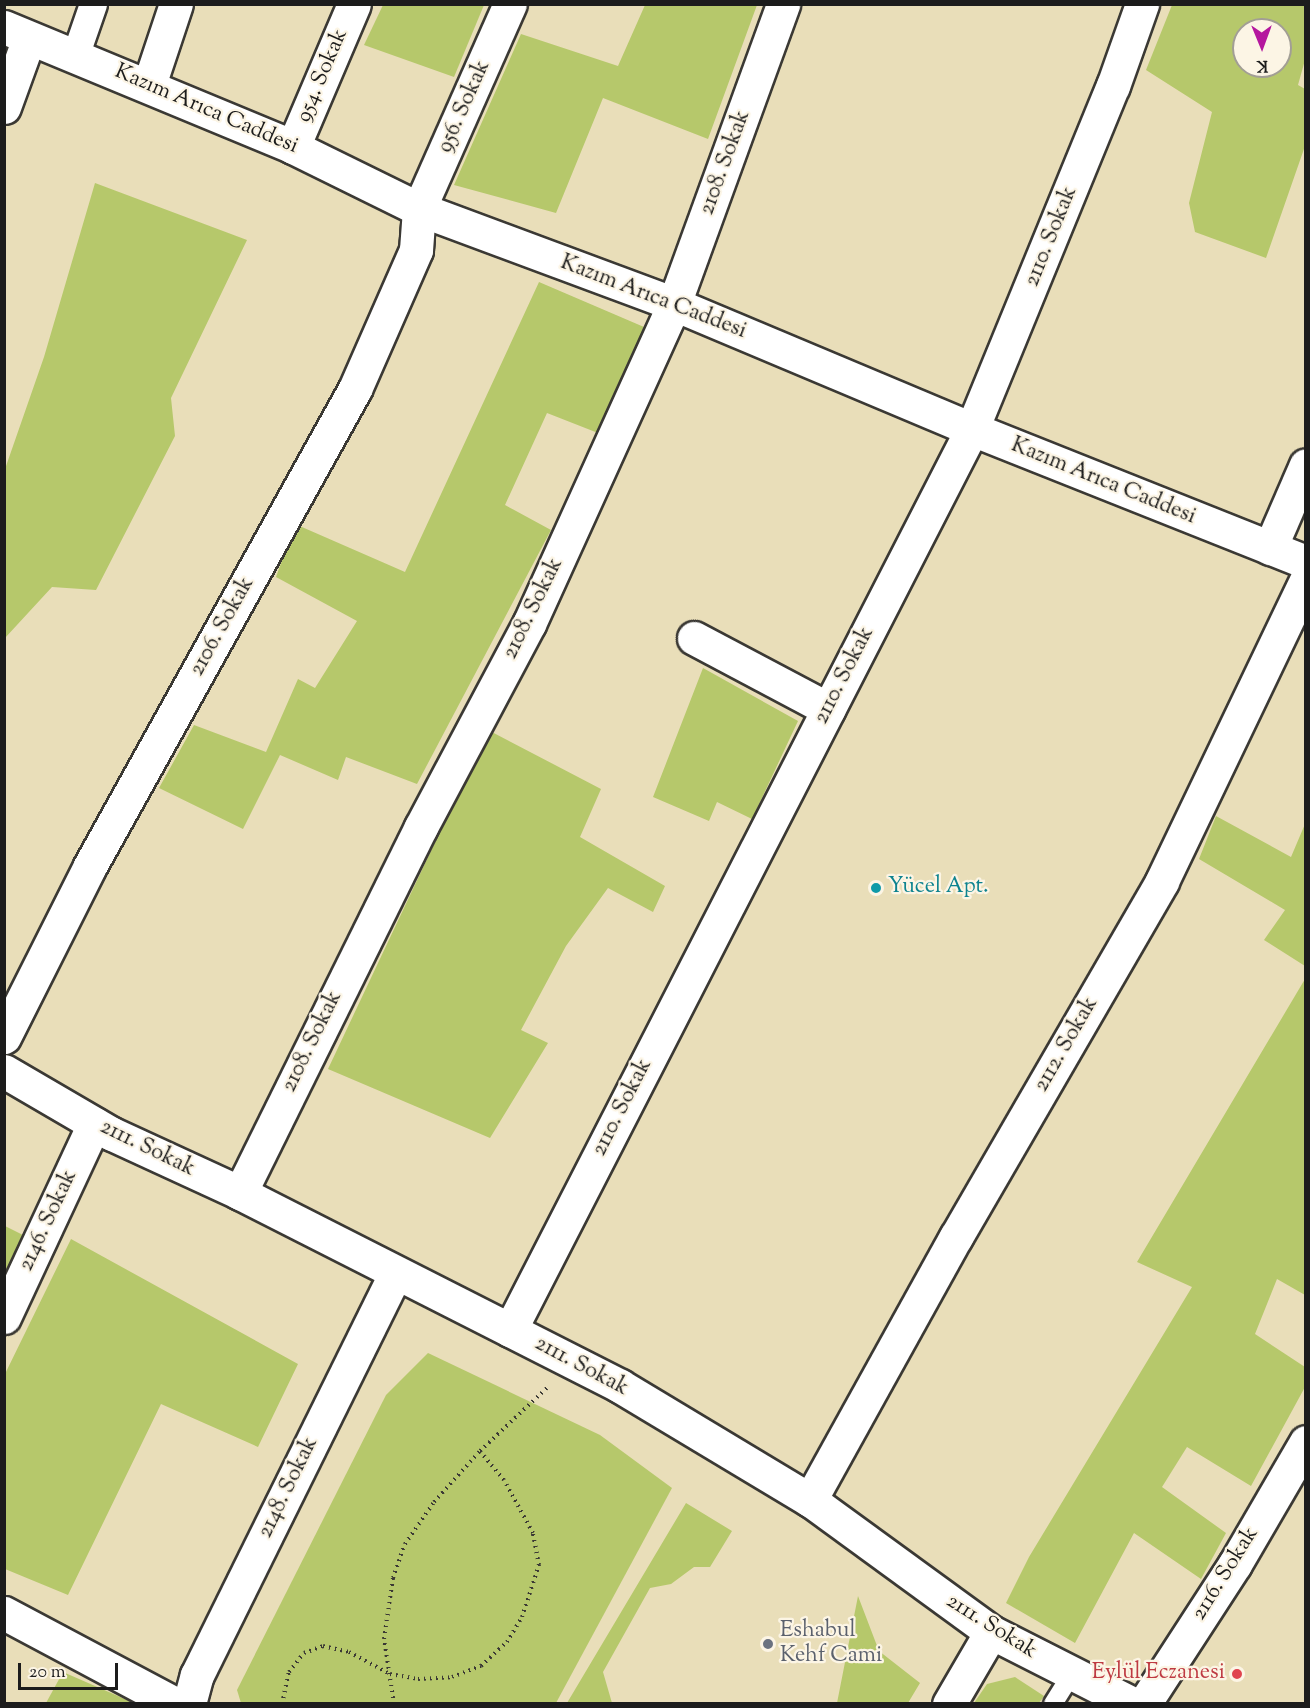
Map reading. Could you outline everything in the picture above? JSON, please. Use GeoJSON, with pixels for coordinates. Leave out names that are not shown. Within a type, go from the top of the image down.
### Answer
{"type":"FeatureCollection","features":[{"type":"Feature","properties":{"kind":"street"},"geometry":{"type":"LineString","coordinates":[[75,56],[93,4]]}},
{"type":"Feature","properties":{"kind":"street"},"geometry":{"type":"LineString","coordinates":[[149,85],[176,4]]}},
{"type":"Feature","properties":{"kind":"street","name":"954. Sokak"},"geometry":{"type":"LineString","coordinates":[[293,147],[354,4]]}},
{"type":"Feature","properties":{"kind":"street","name":"956. Sokak"},"geometry":{"type":"LineString","coordinates":[[419,209],[510,4]]}},
{"type":"Feature","properties":{"kind":"street","name":"2108. Sokak"},"geometry":{"type":"LineString","coordinates":[[240,1193],[411,848],[529,624],[674,304],[783,4]]}},
{"type":"Feature","properties":{"kind":"street","name":"2110. Sokak"},"geometry":{"type":"LineString","coordinates":[[510,1330],[972,429],[1105,107],[1142,4]]}},
{"type":"Feature","properties":{"kind":"street"},"geometry":{"type":"LineString","coordinates":[[4,107],[17,32]]}},
{"type":"Feature","properties":{"kind":"street","name":"Kazım Arıca Caddesi"},"geometry":{"type":"LineString","coordinates":[[17,32],[149,85],[293,147],[419,209],[674,304],[972,429],[1305,562]]}},
{"type":"Feature","properties":{"kind":"street","name":"2106. Sokak"},"geometry":{"type":"LineString","coordinates":[[4,1037],[90,866],[355,389],[416,250],[419,209]]}},
{"type":"Feature","properties":{"kind":"street"},"geometry":{"type":"LineString","coordinates":[[1270,548],[1305,465]]}},
{"type":"Feature","properties":{"kind":"street","name":"2112. Sokak"},"geometry":{"type":"LineString","coordinates":[[810,1500],[956,1237],[1162,881],[1305,580]]}},
{"type":"Feature","properties":{"kind":"street"},"geometry":{"type":"LineString","coordinates":[[694,638],[828,709]]}},
{"type":"Feature","properties":{"kind":"street","name":"2111. Sokak"},"geometry":{"type":"LineString","coordinates":[[4,1071],[94,1124],[240,1193],[394,1274],[575,1364],[810,1500],[992,1632],[1071,1675],[1133,1704]]}},
{"type":"Feature","properties":{"kind":"street","name":"2146. Sokak"},"geometry":{"type":"LineString","coordinates":[[4,1317],[94,1124]]}},
{"type":"Feature","properties":{"kind":"street","name":"2148. Sokak"},"geometry":{"type":"LineString","coordinates":[[189,1704],[197,1675],[394,1274]]}},
{"type":"Feature","properties":{"kind":"street","name":"2116. Sokak"},"geometry":{"type":"LineString","coordinates":[[1144,1704],[1234,1564],[1305,1442]]}},
{"type":"Feature","properties":{"kind":"street"},"geometry":{"type":"LineString","coordinates":[[4,1613],[175,1704]]}},
{"type":"Feature","properties":{"kind":"street"},"geometry":{"type":"LineString","coordinates":[[949,1704],[992,1632]]}},
{"type":"Feature","properties":{"kind":"lane"},"geometry":{"type":"LineString","coordinates":[[1053,1704],[1071,1675]]}},
{"type":"Feature","properties":{"kind":"path"},"geometry":{"type":"LineString","coordinates":[[394,1704],[384,1639],[393,1578],[405,1544],[434,1502],[480,1451],[575,1364]]}},
{"type":"Feature","properties":{"kind":"path"},"geometry":{"type":"LineString","coordinates":[[282,1704],[289,1672],[304,1653],[322,1646],[349,1652],[390,1674],[418,1679],[452,1677],[481,1666],[507,1642],[522,1617],[539,1564],[533,1533],[504,1480],[480,1451]]}},
{"type":"Feature","properties":{"kind":"green space"},"geometry":{"type":"Polygon","coordinates":[[[383,5],[484,5],[454,77],[364,45],[383,5]]]}},
{"type":"Feature","properties":{"kind":"green space"},"geometry":{"type":"Polygon","coordinates":[[[645,5],[757,5],[708,139],[603,98],[556,213],[454,185],[521,34],[618,66],[645,5]]]}},
{"type":"Feature","properties":{"kind":"green space"},"geometry":{"type":"Polygon","coordinates":[[[1172,5],[1305,5],[1305,60],[1298,85],[1305,89],[1305,146],[1266,258],[1195,232],[1189,203],[1212,112],[1146,70],[1172,5]]]}},
{"type":"Feature","properties":{"kind":"green space"},"geometry":{"type":"Polygon","coordinates":[[[95,183],[247,240],[171,398],[175,436],[96,590],[52,587],[5,638],[5,469],[44,357],[95,183]]]}},
{"type":"Feature","properties":{"kind":"green space"},"geometry":{"type":"Polygon","coordinates":[[[539,282],[644,327],[598,433],[547,413],[505,505],[551,530],[417,784],[346,757],[338,780],[280,755],[243,829],[159,788],[194,725],[266,752],[298,679],[315,688],[357,621],[276,577],[295,524],[405,572],[539,282]]]}},
{"type":"Feature","properties":{"kind":"green space"},"geometry":{"type":"Polygon","coordinates":[[[703,668],[798,721],[752,819],[717,802],[709,821],[653,797],[703,668]]]}},
{"type":"Feature","properties":{"kind":"green space"},"geometry":{"type":"Polygon","coordinates":[[[488,730],[601,789],[580,837],[665,886],[653,912],[608,888],[566,946],[521,1030],[548,1043],[490,1138],[328,1069],[488,730]]]}},
{"type":"Feature","properties":{"kind":"green space"},"geometry":{"type":"Polygon","coordinates":[[[1216,816],[1291,857],[1305,824],[1305,966],[1264,940],[1285,910],[1199,859],[1216,816]]]}},
{"type":"Feature","properties":{"kind":"green space"},"geometry":{"type":"Polygon","coordinates":[[[1305,979],[1305,1295],[1277,1279],[1255,1334],[1305,1367],[1305,1387],[1251,1486],[1187,1447],[1162,1487],[1226,1533],[1201,1579],[1134,1533],[1075,1643],[1006,1603],[1029,1557],[1192,1287],[1137,1262],[1305,979]]]}},
{"type":"Feature","properties":{"kind":"green space"},"geometry":{"type":"Polygon","coordinates":[[[5,1226],[23,1235],[5,1275],[5,1226]]]}},
{"type":"Feature","properties":{"kind":"green space"},"geometry":{"type":"Polygon","coordinates":[[[71,1239],[298,1364],[258,1447],[161,1404],[68,1595],[5,1569],[4,1376],[71,1239]]]}},
{"type":"Feature","properties":{"kind":"green space"},"geometry":{"type":"Polygon","coordinates":[[[428,1353],[600,1435],[672,1488],[556,1703],[241,1703],[237,1690],[386,1395],[428,1353]]]}},
{"type":"Feature","properties":{"kind":"green space"},"geometry":{"type":"Polygon","coordinates":[[[686,1503],[732,1531],[710,1567],[694,1567],[671,1584],[650,1588],[603,1672],[612,1703],[567,1703],[686,1503]]]}},
{"type":"Feature","properties":{"kind":"green space"},"geometry":{"type":"Polygon","coordinates":[[[858,1596],[879,1651],[920,1683],[908,1703],[837,1703],[858,1596]]]}},
{"type":"Feature","properties":{"kind":"green space"},"geometry":{"type":"Polygon","coordinates":[[[63,1672],[134,1703],[46,1703],[63,1672]]]}},
{"type":"Feature","properties":{"kind":"green space"},"geometry":{"type":"Polygon","coordinates":[[[1015,1677],[1044,1696],[1039,1703],[974,1703],[987,1684],[1015,1677]]]}},
{"type":"Feature","properties":{"kind":"place","name":"Yücel Apt."},"geometry":{"type":"Point","coordinates":[876,888]}},
{"type":"Feature","properties":{"kind":"place","name":"Eshabul Kehf Cami"},"geometry":{"type":"Point","coordinates":[768,1644]}},
{"type":"Feature","properties":{"kind":"place","name":"Eylül Eczanesi"},"geometry":{"type":"Point","coordinates":[1237,1674]}}]}
